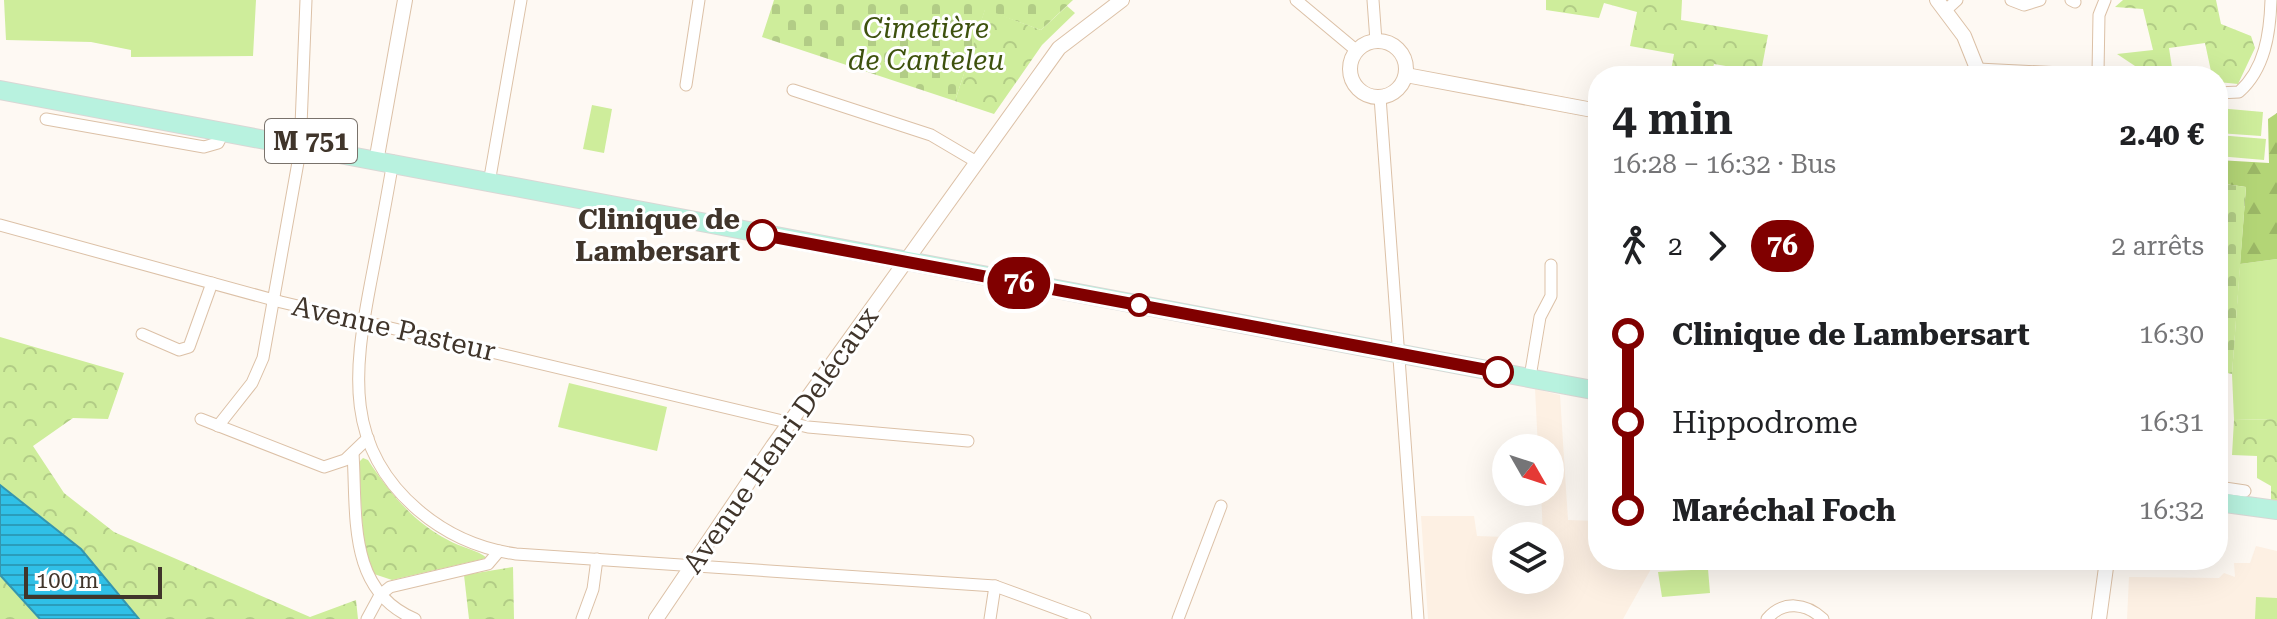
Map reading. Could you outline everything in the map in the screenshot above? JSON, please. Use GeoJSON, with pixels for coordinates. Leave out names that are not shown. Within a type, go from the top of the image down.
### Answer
{"type":"FeatureCollection","features":[{"type":"Feature","properties":{"kind":"main road","name":"M 751"},"geometry":{"type":"LineString","coordinates":[[0,90],[1399,350],[1588,389]]}},
{"type":"Feature","properties":{"kind":"main road","name":"M 751"},"geometry":{"type":"LineString","coordinates":[[1399,350],[1588,381]]}},
{"type":"Feature","properties":{"kind":"main road"},"geometry":{"type":"LineString","coordinates":[[2228,503],[2277,510]]}},
{"type":"Feature","properties":{"kind":"main road"},"geometry":{"type":"LineString","coordinates":[[2228,513],[2277,519]]}},
{"type":"Feature","properties":{"kind":"street"},"geometry":{"type":"LineString","coordinates":[[218,426],[259,370],[274,300],[301,144],[306,0]]}},
{"type":"Feature","properties":{"kind":"street"},"geometry":{"type":"LineString","coordinates":[[405,0],[356,381],[368,438],[384,470],[411,504],[450,533],[499,551],[995,586],[1085,619]]}},
{"type":"Feature","properties":{"kind":"street"},"geometry":{"type":"LineString","coordinates":[[490,180],[521,0]]}},
{"type":"Feature","properties":{"kind":"street"},"geometry":{"type":"LineString","coordinates":[[686,85],[699,0]]}},
{"type":"Feature","properties":{"kind":"street","name":"Avenue Henri Delécaux"},"geometry":{"type":"LineString","coordinates":[[656,619],[975,161],[1063,43],[1122,0]]}},
{"type":"Feature","properties":{"kind":"street"},"geometry":{"type":"LineString","coordinates":[[1296,0],[1357,51]]}},
{"type":"Feature","properties":{"kind":"street"},"geometry":{"type":"LineString","coordinates":[[1373,0],[1376,41]]}},
{"type":"Feature","properties":{"kind":"street"},"geometry":{"type":"LineString","coordinates":[[2011,0],[2027,5],[2040,0]]}},
{"type":"Feature","properties":{"kind":"street"},"geometry":{"type":"LineString","coordinates":[[2098,66],[2099,15],[2105,0]]}},
{"type":"Feature","properties":{"kind":"street"},"geometry":{"type":"LineString","coordinates":[[2228,93],[2239,92],[2257,69],[2266,43],[2271,0]]}},
{"type":"Feature","properties":{"kind":"street"},"geometry":{"type":"LineString","coordinates":[[1947,3],[1976,66]]}},
{"type":"Feature","properties":{"kind":"street"},"geometry":{"type":"LineString","coordinates":[[1376,41],[1398,50],[1405,60],[1406,75],[1396,91],[1380,97],[1363,93],[1353,82],[1350,68],[1357,51],[1376,41]]}},
{"type":"Feature","properties":{"kind":"street"},"geometry":{"type":"LineString","coordinates":[[1406,75],[1588,109]]}},
{"type":"Feature","properties":{"kind":"street"},"geometry":{"type":"LineString","coordinates":[[793,90],[931,135],[975,161]]}},
{"type":"Feature","properties":{"kind":"street"},"geometry":{"type":"LineString","coordinates":[[1380,97],[1418,619]]}},
{"type":"Feature","properties":{"kind":"street"},"geometry":{"type":"LineString","coordinates":[[46,119],[204,147],[218,143],[224,131]]}},
{"type":"Feature","properties":{"kind":"street","name":"Avenue Pasteur"},"geometry":{"type":"LineString","coordinates":[[0,225],[274,300],[790,423],[822,429],[968,441]]}},
{"type":"Feature","properties":{"kind":"street"},"geometry":{"type":"LineString","coordinates":[[1531,371],[1540,317],[1551,296],[1551,265]]}},
{"type":"Feature","properties":{"kind":"street"},"geometry":{"type":"LineString","coordinates":[[142,334],[179,350],[189,347],[212,283]]}},
{"type":"Feature","properties":{"kind":"street"},"geometry":{"type":"LineString","coordinates":[[201,419],[324,467],[339,463],[368,438]]}},
{"type":"Feature","properties":{"kind":"street"},"geometry":{"type":"LineString","coordinates":[[353,453],[360,556],[366,575],[394,609],[415,619]]}},
{"type":"Feature","properties":{"kind":"street"},"geometry":{"type":"LineString","coordinates":[[2228,488],[2245,491]]}},
{"type":"Feature","properties":{"kind":"street"},"geometry":{"type":"LineString","coordinates":[[1178,619],[1221,506]]}},
{"type":"Feature","properties":{"kind":"street"},"geometry":{"type":"LineString","coordinates":[[367,619],[380,595],[395,585],[488,564],[499,551]]}},
{"type":"Feature","properties":{"kind":"street"},"geometry":{"type":"LineString","coordinates":[[582,619],[590,601],[597,559]]}},
{"type":"Feature","properties":{"kind":"street"},"geometry":{"type":"LineString","coordinates":[[2099,619],[2106,570]]}},
{"type":"Feature","properties":{"kind":"street"},"geometry":{"type":"LineString","coordinates":[[990,619],[995,586]]}},
{"type":"Feature","properties":{"kind":"street"},"geometry":{"type":"LineString","coordinates":[[1767,619],[1776,610],[1793,605],[1811,610],[1823,619]]}},
{"type":"Feature","properties":{"kind":"shaded area"},"geometry":{"type":"Polygon","coordinates":[[[1535,389],[1560,395],[1562,434],[1537,434],[1535,389]]]}},
{"type":"Feature","properties":{"kind":"shaded area"},"geometry":{"type":"Polygon","coordinates":[[[1564,458],[1568,520],[1588,521],[1588,570],[1650,570],[1623,619],[1428,619],[1421,516],[1474,516],[1477,536],[1492,537],[1492,594],[1564,594],[1564,522],[1542,522],[1542,506],[1564,506],[1564,458]]]}},
{"type":"Feature","properties":{"kind":"shaded area"},"geometry":{"type":"Polygon","coordinates":[[[2256,546],[2277,551],[2277,619],[2127,619],[2129,577],[2219,578],[2224,573],[2235,577],[2234,563],[2250,563],[2256,546]]]}},
{"type":"Feature","properties":{"kind":"green space"},"geometry":{"type":"Polygon","coordinates":[[[4,0],[256,0],[253,56],[131,57],[131,50],[91,42],[6,40],[4,0]]]}},
{"type":"Feature","properties":{"kind":"green space","name":"Cimetière de Canteleu"},"geometry":{"type":"Polygon","coordinates":[[[774,0],[1073,0],[1041,30],[985,10],[955,101],[762,37],[774,0]]]}},
{"type":"Feature","properties":{"kind":"green space"},"geometry":{"type":"Polygon","coordinates":[[[1546,0],[1682,0],[1681,20],[1768,35],[1762,66],[1672,66],[1674,54],[1630,46],[1637,12],[1604,3],[1599,18],[1546,10],[1546,0]]]}},
{"type":"Feature","properties":{"kind":"green space"},"geometry":{"type":"Polygon","coordinates":[[[2123,0],[2216,0],[2221,24],[2251,36],[2255,48],[2238,84],[2228,83],[2228,66],[2210,66],[2205,43],[2169,48],[2172,66],[2135,66],[2117,54],[2153,50],[2143,9],[2115,7],[2123,0]]]}},
{"type":"Feature","properties":{"kind":"green space"},"geometry":{"type":"Polygon","coordinates":[[[1067,6],[1075,13],[1042,45],[994,114],[955,101],[985,9],[1041,30],[1067,6]]]}},
{"type":"Feature","properties":{"kind":"green space"},"geometry":{"type":"Polygon","coordinates":[[[592,105],[612,109],[604,153],[583,149],[592,105]]]}},
{"type":"Feature","properties":{"kind":"green space"},"geometry":{"type":"Polygon","coordinates":[[[2228,109],[2263,112],[2261,136],[2228,134],[2228,109]]]}},
{"type":"Feature","properties":{"kind":"green space"},"geometry":{"type":"Polygon","coordinates":[[[2277,113],[2277,259],[2240,264],[2246,187],[2228,184],[2228,161],[2269,163],[2268,119],[2277,113]]]}},
{"type":"Feature","properties":{"kind":"green space"},"geometry":{"type":"Polygon","coordinates":[[[2228,136],[2266,139],[2264,160],[2228,157],[2228,136]]]}},
{"type":"Feature","properties":{"kind":"green space"},"geometry":{"type":"Polygon","coordinates":[[[2228,184],[2246,187],[2232,374],[2228,373],[2228,184]]]}},
{"type":"Feature","properties":{"kind":"green space"},"geometry":{"type":"Polygon","coordinates":[[[2277,259],[2277,419],[2234,420],[2232,374],[2240,264],[2277,259]]]}},
{"type":"Feature","properties":{"kind":"green space"},"geometry":{"type":"Polygon","coordinates":[[[0,337],[124,373],[108,419],[73,418],[33,446],[64,493],[114,532],[310,617],[356,600],[358,619],[139,619],[81,549],[0,485],[0,337]]]}},
{"type":"Feature","properties":{"kind":"green space"},"geometry":{"type":"Polygon","coordinates":[[[569,383],[667,407],[657,451],[558,427],[569,383]]]}},
{"type":"Feature","properties":{"kind":"green space"},"geometry":{"type":"Polygon","coordinates":[[[2277,419],[2277,500],[2271,500],[2271,486],[2257,478],[2257,456],[2232,455],[2234,420],[2277,419]]]}},
{"type":"Feature","properties":{"kind":"green space"},"geometry":{"type":"Polygon","coordinates":[[[363,458],[368,460],[403,505],[435,533],[487,558],[392,580],[374,574],[364,557],[359,462],[363,458]]]}},
{"type":"Feature","properties":{"kind":"green space"},"geometry":{"type":"Polygon","coordinates":[[[513,567],[514,619],[469,619],[464,575],[513,567]]]}},
{"type":"Feature","properties":{"kind":"green space"},"geometry":{"type":"Polygon","coordinates":[[[1708,570],[1710,593],[1662,597],[1658,572],[1708,570]]]}},
{"type":"Feature","properties":{"kind":"green space"},"geometry":{"type":"Polygon","coordinates":[[[0,575],[40,619],[0,619],[0,575]]]}},
{"type":"Feature","properties":{"kind":"green space"},"geometry":{"type":"Polygon","coordinates":[[[2256,597],[2277,598],[2277,619],[2255,619],[2256,597]]]}},
{"type":"Feature","properties":{"kind":"water"},"geometry":{"type":"Polygon","coordinates":[[[0,485],[81,549],[139,619],[40,619],[0,575],[0,485]]]}},
{"type":"Feature","properties":{"kind":"bus line","name":"76"},"geometry":{"type":"LineString","coordinates":[[762,235],[1498,372]]}},
{"type":"Feature","properties":{"kind":"place","name":"Clinique de Lambersart"},"geometry":{"type":"Point","coordinates":[762,235]}}]}
